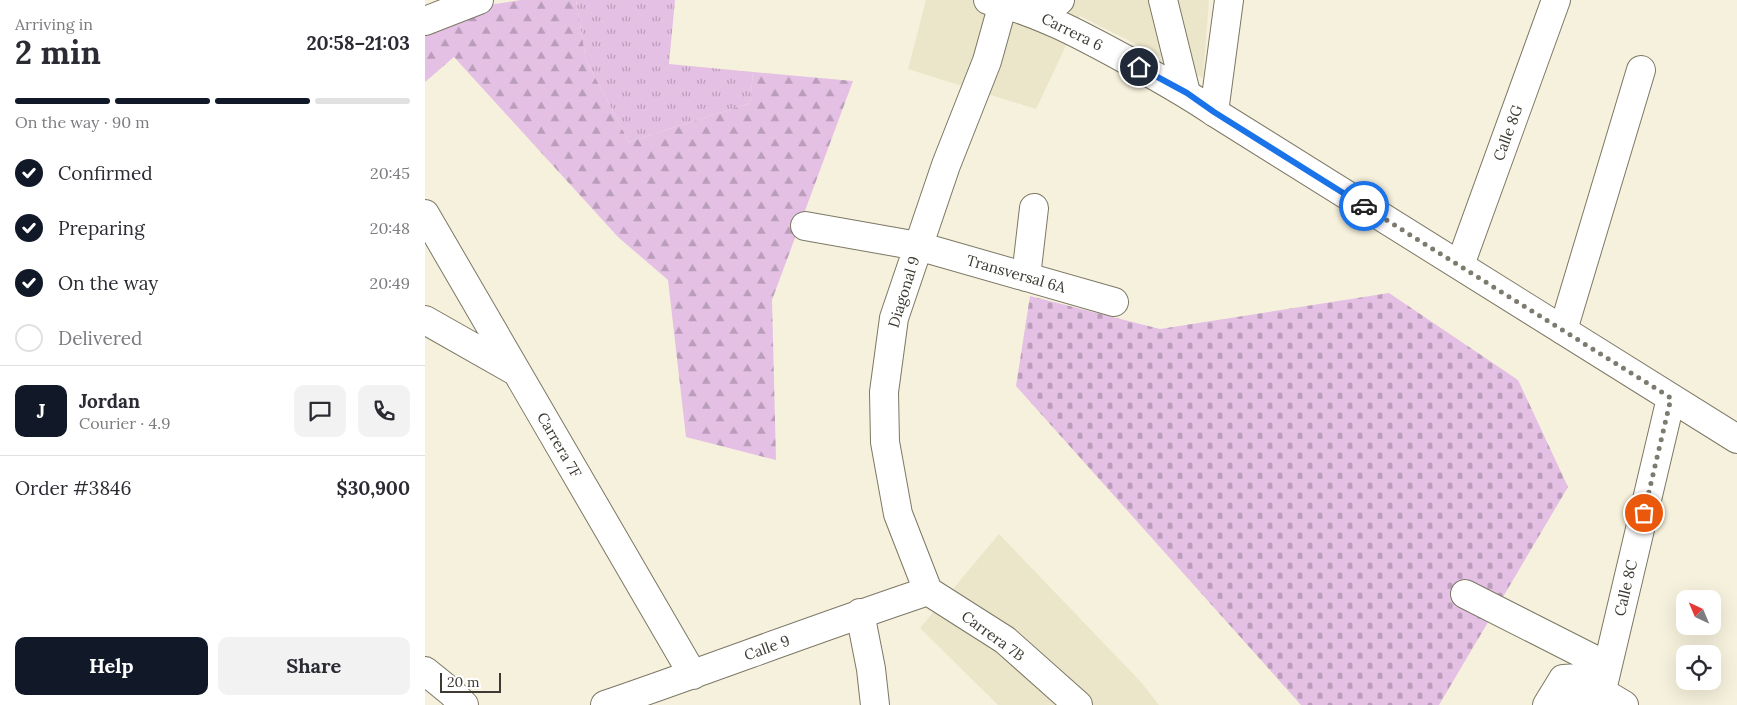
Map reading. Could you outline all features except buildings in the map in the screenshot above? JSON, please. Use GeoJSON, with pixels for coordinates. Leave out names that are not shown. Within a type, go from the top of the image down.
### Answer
{"type":"FeatureCollection","features":[{"type":"Feature","properties":{"kind":"street"},"geometry":{"type":"LineString","coordinates":[[425,20],[479,0]]}},
{"type":"Feature","properties":{"kind":"street"},"geometry":{"type":"LineString","coordinates":[[1163,0],[1187,93]]}},
{"type":"Feature","properties":{"kind":"street"},"geometry":{"type":"LineString","coordinates":[[1214,112],[1229,0]]}},
{"type":"Feature","properties":{"kind":"street","name":"Calle 8G"},"geometry":{"type":"LineString","coordinates":[[1460,265],[1556,0]]}},
{"type":"Feature","properties":{"kind":"street","name":"Carrera 6"},"geometry":{"type":"LineString","coordinates":[[998,1],[1049,8],[1075,31],[1187,93],[1214,112],[1737,439]]}},
{"type":"Feature","properties":{"kind":"street","name":"Diagonal 9"},"geometry":{"type":"LineString","coordinates":[[928,590],[898,514],[885,442],[884,392],[894,318],[946,165],[987,61],[998,1]]}},
{"type":"Feature","properties":{"kind":"street"},"geometry":{"type":"LineString","coordinates":[[1563,330],[1641,70]]}},
{"type":"Feature","properties":{"kind":"street"},"geometry":{"type":"LineString","coordinates":[[1026,277],[1034,208]]}},
{"type":"Feature","properties":{"kind":"street","name":"Carrera 7F"},"geometry":{"type":"LineString","coordinates":[[425,214],[693,675]]}},
{"type":"Feature","properties":{"kind":"street","name":"Transversal 6A"},"geometry":{"type":"LineString","coordinates":[[805,226],[918,246],[1114,302]]}},
{"type":"Feature","properties":{"kind":"street"},"geometry":{"type":"LineString","coordinates":[[425,320],[516,371]]}},
{"type":"Feature","properties":{"kind":"street","name":"Calle 8C"},"geometry":{"type":"LineString","coordinates":[[1604,692],[1671,398]]}},
{"type":"Feature","properties":{"kind":"street","name":"Calle 9"},"geometry":{"type":"LineString","coordinates":[[605,705],[928,590]]}},
{"type":"Feature","properties":{"kind":"street","name":"Carrera 7B"},"geometry":{"type":"LineString","coordinates":[[928,590],[1005,640],[1078,705]]}},
{"type":"Feature","properties":{"kind":"street"},"geometry":{"type":"LineString","coordinates":[[1465,594],[1604,692]]}},
{"type":"Feature","properties":{"kind":"street"},"geometry":{"type":"LineString","coordinates":[[860,613],[871,669],[875,705]]}},
{"type":"Feature","properties":{"kind":"street"},"geometry":{"type":"LineString","coordinates":[[425,671],[464,705]]}},
{"type":"Feature","properties":{"kind":"street"},"geometry":{"type":"LineString","coordinates":[[1547,705],[1563,680],[1579,678],[1604,692]]}},
{"type":"Feature","properties":{"kind":"shaded area"},"geometry":{"type":"Polygon","coordinates":[[[926,0],[1209,0],[1203,78],[1080,16],[1036,109],[908,69],[926,0]]]}},
{"type":"Feature","properties":{"kind":"shaded area"},"geometry":{"type":"Polygon","coordinates":[[[999,534],[1140,681],[1159,705],[998,705],[920,628],[999,534]]]}},
{"type":"Feature","properties":{"kind":"green space"},"geometry":{"type":"Polygon","coordinates":[[[521,0],[576,0],[586,60],[629,142],[750,103],[753,72],[853,81],[772,300],[776,460],[686,437],[668,280],[618,237],[454,57],[425,82],[425,29],[488,5],[521,0]]]}},
{"type":"Feature","properties":{"kind":"green space"},"geometry":{"type":"Polygon","coordinates":[[[576,0],[675,0],[669,64],[753,72],[750,103],[629,142],[586,60],[576,0]]]}},
{"type":"Feature","properties":{"kind":"green space"},"geometry":{"type":"Polygon","coordinates":[[[1389,293],[1518,380],[1568,487],[1439,705],[1301,705],[1016,386],[1030,296],[1160,329],[1389,293]]]}},
{"type":"Feature","properties":{"kind":"way so far"},"geometry":{"type":"LineString","coordinates":[[1364,206],[1671,398],[1644,513]]}},
{"type":"Feature","properties":{"kind":"route"},"geometry":{"type":"LineString","coordinates":[[1139,67],[1187,93],[1364,206]]}}]}
